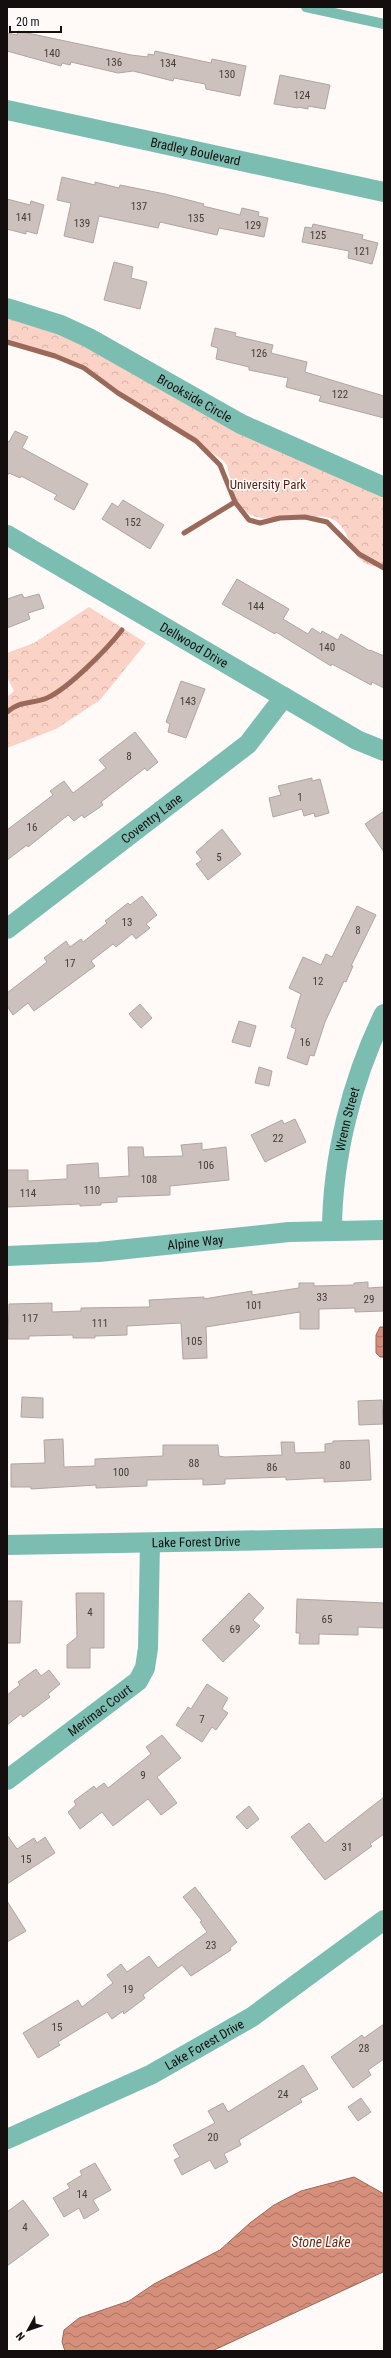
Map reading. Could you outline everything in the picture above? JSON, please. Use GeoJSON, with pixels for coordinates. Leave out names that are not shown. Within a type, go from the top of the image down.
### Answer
{"type":"FeatureCollection","features":[{"type":"Feature","properties":{"kind":"street","name":"Bradley Boulevard"},"geometry":{"type":"LineString","coordinates":[[7,110],[384,192]]}},
{"type":"Feature","properties":{"kind":"street","name":"Brookside Circle"},"geometry":{"type":"LineString","coordinates":[[7,308],[61,325],[89,338],[241,424],[384,487]]}},
{"type":"Feature","properties":{"kind":"street","name":"Dellwood Drive"},"geometry":{"type":"LineString","coordinates":[[7,535],[357,740],[384,751]]}},
{"type":"Feature","properties":{"kind":"street","name":"Coventry Lane"},"geometry":{"type":"LineString","coordinates":[[7,929],[237,754],[248,744],[284,697]]}},
{"type":"Feature","properties":{"kind":"street","name":"Wrenn Street"},"geometry":{"type":"LineString","coordinates":[[332,1231],[332,1203],[355,1086],[362,1063],[384,1014]]}},
{"type":"Feature","properties":{"kind":"street","name":"Alpine Way"},"geometry":{"type":"LineString","coordinates":[[7,1256],[99,1252],[247,1235],[384,1230]]}},
{"type":"Feature","properties":{"kind":"street","name":"Lake Forest Drive"},"geometry":{"type":"LineString","coordinates":[[7,1545],[384,1538]]}},
{"type":"Feature","properties":{"kind":"street","name":"Merimac Court"},"geometry":{"type":"LineString","coordinates":[[7,1780],[138,1681],[145,1668],[148,1648],[150,1543]]}},
{"type":"Feature","properties":{"kind":"street","name":"Lake Forest Drive"},"geometry":{"type":"LineString","coordinates":[[7,2139],[152,2074],[252,2017],[384,1920]]}},
{"type":"Feature","properties":{"kind":"lane"},"geometry":{"type":"LineString","coordinates":[[306,7],[344,11],[384,24]]}},
{"type":"Feature","properties":{"kind":"green space","name":"University Park"},"geometry":{"type":"Polygon","coordinates":[[[7,315],[44,326],[384,495],[384,567],[372,566],[363,561],[352,548],[345,531],[340,524],[332,519],[318,516],[271,518],[259,517],[250,514],[242,508],[236,498],[227,465],[224,461],[101,378],[82,367],[7,343],[7,315]]]}},
{"type":"Feature","properties":{"kind":"green space"},"geometry":{"type":"Polygon","coordinates":[[[89,607],[146,643],[100,700],[56,729],[7,748],[7,697],[14,691],[7,677],[7,653],[34,643],[89,607]]]}},
{"type":"Feature","properties":{"kind":"water"},"geometry":{"type":"Polygon","coordinates":[[[380,1327],[384,1327],[384,1357],[380,1357],[376,1353],[376,1335],[380,1327]]]}},
{"type":"Feature","properties":{"kind":"water","name":"Stone Lake"},"geometry":{"type":"Polygon","coordinates":[[[354,2177],[384,2194],[383,2272],[212,2351],[65,2351],[62,2342],[64,2330],[79,2318],[129,2301],[154,2284],[220,2250],[250,2223],[274,2205],[301,2191],[354,2177]]]}},
{"type":"Feature","properties":{"kind":"building"},"geometry":{"type":"Polygon","coordinates":[[[18,31],[131,55],[148,57],[148,54],[154,55],[155,51],[211,63],[212,59],[246,66],[240,96],[206,89],[205,84],[174,78],[173,81],[133,71],[118,73],[71,62],[70,65],[62,63],[61,66],[7,51],[7,33],[17,35],[18,31]]]}},
{"type":"Feature","properties":{"kind":"building"},"geometry":{"type":"Polygon","coordinates":[[[280,75],[330,85],[325,109],[308,106],[308,109],[274,104],[280,75]]]}},
{"type":"Feature","properties":{"kind":"building"},"geometry":{"type":"Polygon","coordinates":[[[62,177],[95,185],[95,182],[119,188],[120,185],[165,194],[204,204],[203,206],[240,215],[242,208],[259,212],[258,216],[268,218],[264,237],[219,228],[217,235],[160,222],[158,228],[99,216],[93,243],[64,236],[71,203],[57,200],[62,177]]]}},
{"type":"Feature","properties":{"kind":"building"},"geometry":{"type":"Polygon","coordinates":[[[7,199],[30,205],[31,201],[44,205],[37,234],[26,231],[26,234],[7,229],[7,199]]]}},
{"type":"Feature","properties":{"kind":"building"},"geometry":{"type":"Polygon","coordinates":[[[313,224],[363,235],[362,239],[378,243],[372,264],[348,258],[349,251],[302,242],[305,227],[312,228],[313,224]]]}},
{"type":"Feature","properties":{"kind":"building"},"geometry":{"type":"Polygon","coordinates":[[[114,262],[133,267],[131,278],[147,282],[140,309],[104,300],[114,262]]]}},
{"type":"Feature","properties":{"kind":"building"},"geometry":{"type":"Polygon","coordinates":[[[215,328],[236,333],[235,336],[273,345],[271,353],[307,362],[305,372],[384,396],[384,418],[319,401],[321,396],[286,387],[288,378],[249,370],[249,367],[216,359],[218,348],[211,346],[215,328]]]}},
{"type":"Feature","properties":{"kind":"building"},"geometry":{"type":"Polygon","coordinates":[[[15,431],[28,437],[22,448],[88,484],[74,510],[54,499],[57,495],[21,476],[20,478],[9,473],[7,476],[7,441],[9,442],[15,431]]]}},
{"type":"Feature","properties":{"kind":"building"},"geometry":{"type":"Polygon","coordinates":[[[123,500],[164,525],[150,549],[102,519],[112,503],[118,507],[123,500]]]}},
{"type":"Feature","properties":{"kind":"building"},"geometry":{"type":"Polygon","coordinates":[[[237,579],[289,609],[283,619],[308,634],[312,628],[321,634],[322,631],[338,640],[341,634],[370,651],[384,656],[384,688],[372,682],[371,685],[332,664],[331,666],[276,632],[275,634],[222,604],[237,579]]]}},
{"type":"Feature","properties":{"kind":"building"},"geometry":{"type":"Polygon","coordinates":[[[22,594],[24,598],[39,594],[44,608],[28,613],[30,619],[7,628],[7,599],[22,594]]]}},
{"type":"Feature","properties":{"kind":"building"},"geometry":{"type":"Polygon","coordinates":[[[181,681],[205,689],[186,738],[168,732],[170,724],[166,722],[181,681]]]}},
{"type":"Feature","properties":{"kind":"building"},"geometry":{"type":"Polygon","coordinates":[[[135,732],[158,762],[147,771],[145,768],[101,802],[103,805],[84,818],[82,815],[74,821],[68,815],[28,847],[27,845],[7,860],[7,830],[53,795],[50,791],[64,781],[73,793],[106,768],[99,760],[135,732]]]}},
{"type":"Feature","properties":{"kind":"building"},"geometry":{"type":"Polygon","coordinates":[[[312,778],[312,781],[320,779],[329,813],[315,817],[314,813],[304,816],[302,809],[273,817],[269,798],[281,795],[278,786],[312,778]]]}},
{"type":"Feature","properties":{"kind":"building"},"geometry":{"type":"Polygon","coordinates":[[[384,811],[384,852],[365,824],[384,811]]]}},
{"type":"Feature","properties":{"kind":"building"},"geometry":{"type":"Polygon","coordinates":[[[222,829],[241,854],[208,880],[196,864],[202,860],[196,852],[222,829]]]}},
{"type":"Feature","properties":{"kind":"building"},"geometry":{"type":"Polygon","coordinates":[[[142,896],[157,915],[146,924],[150,928],[136,939],[132,934],[116,947],[113,944],[91,961],[95,966],[34,1011],[28,1003],[13,1015],[7,1006],[7,993],[47,962],[44,958],[66,941],[70,947],[81,939],[83,942],[107,923],[105,921],[128,903],[130,905],[142,896]]]}},
{"type":"Feature","properties":{"kind":"building"},"geometry":{"type":"Polygon","coordinates":[[[357,906],[376,915],[351,966],[353,966],[346,982],[344,981],[325,1022],[314,1056],[310,1055],[307,1065],[287,1058],[296,1029],[291,1027],[301,994],[289,988],[303,957],[321,965],[326,954],[332,957],[357,906]]]}},
{"type":"Feature","properties":{"kind":"building"},"geometry":{"type":"Polygon","coordinates":[[[140,1004],[152,1018],[141,1028],[129,1014],[140,1004]]]}},
{"type":"Feature","properties":{"kind":"building"},"geometry":{"type":"Polygon","coordinates":[[[239,1021],[256,1026],[250,1047],[232,1042],[239,1021]]]}},
{"type":"Feature","properties":{"kind":"building"},"geometry":{"type":"Polygon","coordinates":[[[259,1067],[272,1071],[269,1086],[255,1083],[259,1067]]]}},
{"type":"Feature","properties":{"kind":"building"},"geometry":{"type":"Polygon","coordinates":[[[295,1119],[306,1142],[265,1162],[251,1135],[282,1120],[284,1124],[295,1119]]]}},
{"type":"Feature","properties":{"kind":"building"},"geometry":{"type":"Polygon","coordinates":[[[202,1143],[202,1150],[226,1147],[229,1180],[170,1186],[170,1195],[117,1197],[117,1202],[101,1203],[101,1205],[80,1206],[80,1204],[7,1207],[7,1170],[28,1170],[28,1181],[67,1179],[67,1165],[98,1163],[99,1178],[129,1176],[128,1147],[143,1147],[144,1157],[183,1156],[181,1145],[202,1143]]]}},
{"type":"Feature","properties":{"kind":"building"},"geometry":{"type":"Polygon","coordinates":[[[368,1282],[368,1288],[384,1287],[384,1311],[355,1312],[355,1308],[319,1309],[319,1329],[300,1329],[300,1312],[206,1327],[207,1358],[183,1359],[181,1323],[127,1326],[127,1335],[95,1336],[95,1338],[73,1338],[73,1335],[29,1336],[29,1339],[8,1339],[9,1304],[52,1303],[52,1312],[81,1311],[81,1308],[150,1307],[149,1300],[204,1297],[204,1299],[252,1291],[252,1295],[299,1288],[299,1283],[314,1283],[314,1286],[354,1285],[354,1283],[368,1282]]]}},
{"type":"Feature","properties":{"kind":"building"},"geometry":{"type":"Polygon","coordinates":[[[22,1397],[43,1398],[43,1418],[21,1417],[22,1397]]]}},
{"type":"Feature","properties":{"kind":"building"},"geometry":{"type":"Polygon","coordinates":[[[382,1400],[383,1424],[359,1425],[358,1401],[382,1400]]]}},
{"type":"Feature","properties":{"kind":"building"},"geometry":{"type":"Polygon","coordinates":[[[63,1439],[64,1467],[95,1466],[95,1459],[163,1456],[163,1445],[218,1445],[219,1456],[225,1457],[282,1455],[281,1442],[294,1442],[295,1453],[325,1452],[325,1444],[333,1443],[333,1441],[369,1440],[371,1480],[324,1482],[324,1478],[286,1480],[286,1477],[225,1479],[225,1484],[203,1485],[203,1479],[147,1480],[147,1486],[96,1488],[96,1485],[31,1489],[31,1487],[11,1487],[11,1464],[45,1463],[44,1440],[63,1439]]]}},
{"type":"Feature","properties":{"kind":"building"},"geometry":{"type":"Polygon","coordinates":[[[76,1593],[104,1593],[104,1648],[90,1648],[90,1668],[67,1668],[67,1645],[77,1637],[76,1593]]]}},
{"type":"Feature","properties":{"kind":"building"},"geometry":{"type":"Polygon","coordinates":[[[249,1593],[264,1608],[253,1620],[260,1626],[223,1662],[202,1640],[249,1593]]]}},
{"type":"Feature","properties":{"kind":"building"},"geometry":{"type":"Polygon","coordinates":[[[297,1599],[384,1603],[384,1628],[358,1627],[358,1635],[319,1634],[319,1644],[299,1644],[300,1633],[296,1633],[297,1599]]]}},
{"type":"Feature","properties":{"kind":"building"},"geometry":{"type":"Polygon","coordinates":[[[7,1601],[22,1601],[20,1643],[7,1643],[7,1601]]]}},
{"type":"Feature","properties":{"kind":"building"},"geometry":{"type":"Polygon","coordinates":[[[36,1669],[41,1676],[49,1670],[60,1684],[48,1694],[50,1697],[23,1717],[21,1714],[7,1725],[7,1695],[20,1685],[18,1682],[36,1669]]]}},
{"type":"Feature","properties":{"kind":"building"},"geometry":{"type":"Polygon","coordinates":[[[207,1684],[228,1698],[222,1709],[228,1713],[216,1730],[212,1727],[202,1742],[176,1725],[188,1707],[191,1709],[207,1684]]]}},
{"type":"Feature","properties":{"kind":"building"},"geometry":{"type":"Polygon","coordinates":[[[162,1735],[181,1758],[157,1777],[177,1803],[161,1815],[148,1799],[113,1826],[102,1812],[80,1829],[68,1812],[76,1805],[74,1801],[94,1786],[96,1789],[104,1783],[108,1788],[151,1754],[146,1747],[162,1735]]]}},
{"type":"Feature","properties":{"kind":"building"},"geometry":{"type":"Polygon","coordinates":[[[384,1797],[384,1834],[370,1844],[372,1846],[325,1880],[291,1837],[309,1823],[325,1843],[384,1797]]]}},
{"type":"Feature","properties":{"kind":"building"},"geometry":{"type":"Polygon","coordinates":[[[249,1806],[259,1819],[247,1829],[236,1817],[249,1806]]]}},
{"type":"Feature","properties":{"kind":"building"},"geometry":{"type":"Polygon","coordinates":[[[7,1835],[17,1849],[34,1838],[37,1843],[45,1837],[55,1853],[7,1884],[7,1835]]]}},
{"type":"Feature","properties":{"kind":"building"},"geometry":{"type":"Polygon","coordinates":[[[195,1887],[237,1942],[230,1948],[231,1950],[191,1976],[182,1965],[143,1995],[145,1998],[124,2014],[123,2011],[112,2019],[107,2012],[58,2042],[60,2045],[38,2058],[23,2033],[78,2000],[82,2007],[113,1983],[107,1975],[121,1964],[127,1972],[149,1956],[158,1968],[207,1932],[200,1922],[202,1921],[183,1897],[195,1887]]]}},
{"type":"Feature","properties":{"kind":"building"},"geometry":{"type":"Polygon","coordinates":[[[7,1901],[26,1931],[7,1942],[7,1901]]]}},
{"type":"Feature","properties":{"kind":"building"},"geometry":{"type":"Polygon","coordinates":[[[384,2024],[384,2059],[368,2070],[371,2075],[353,2088],[331,2057],[362,2035],[364,2038],[384,2024]]]}},
{"type":"Feature","properties":{"kind":"building"},"geometry":{"type":"Polygon","coordinates":[[[303,2065],[318,2089],[300,2099],[302,2102],[239,2140],[241,2145],[224,2154],[228,2162],[215,2169],[210,2160],[182,2175],[174,2160],[180,2157],[173,2145],[215,2123],[208,2111],[223,2103],[228,2112],[303,2065]]]}},
{"type":"Feature","properties":{"kind":"building"},"geometry":{"type":"Polygon","coordinates":[[[361,2098],[371,2112],[358,2121],[348,2107],[361,2098]]]}},
{"type":"Feature","properties":{"kind":"building"},"geometry":{"type":"Polygon","coordinates":[[[95,2163],[111,2190],[93,2200],[99,2210],[84,2219],[79,2208],[64,2217],[53,2198],[70,2188],[67,2184],[82,2175],[80,2171],[95,2163]]]}},
{"type":"Feature","properties":{"kind":"building"},"geometry":{"type":"Polygon","coordinates":[[[23,2200],[49,2235],[7,2266],[7,2212],[23,2200]]]}},
{"type":"Feature","properties":{"kind":"waterway"},"geometry":{"type":"LineString","coordinates":[[7,342],[55,356],[84,368],[118,393],[196,441],[220,465],[235,502],[249,520],[260,523],[280,518],[305,517],[327,522],[359,554],[384,568]]}},
{"type":"Feature","properties":{"kind":"waterway"},"geometry":{"type":"LineString","coordinates":[[184,533],[235,502]]}},
{"type":"Feature","properties":{"kind":"waterway"},"geometry":{"type":"LineString","coordinates":[[7,712],[22,704],[47,698],[66,686],[87,667],[122,630]]}}]}
